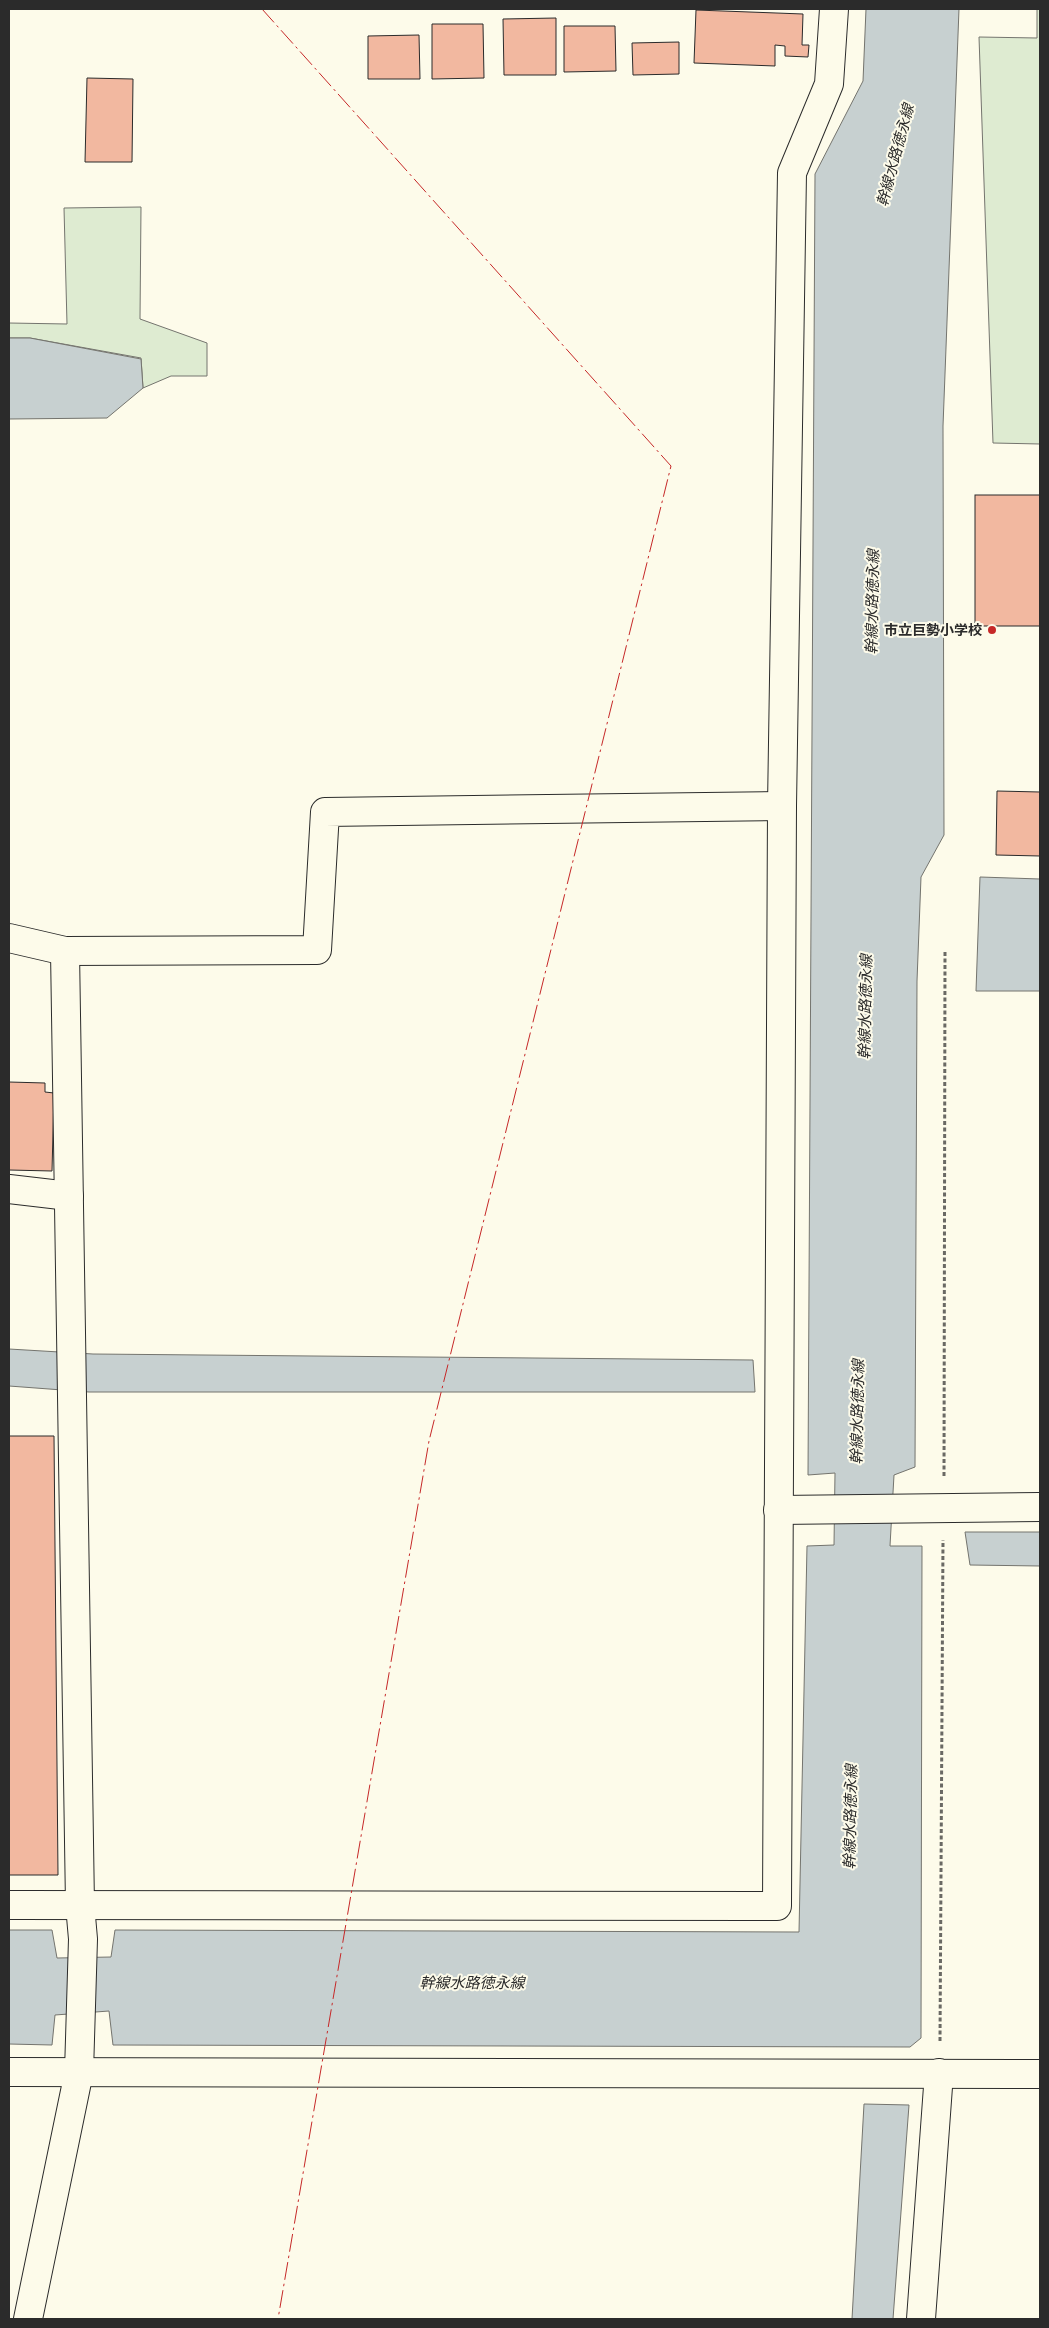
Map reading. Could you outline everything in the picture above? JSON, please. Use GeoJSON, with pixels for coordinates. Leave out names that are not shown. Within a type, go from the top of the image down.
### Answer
{"type":"FeatureCollection","features":[{"type":"Feature","properties":{"kind":"street"},"geometry":{"type":"LineString","coordinates":[[9,1905],[778,1906],[782,806],[792,173],[829,84],[834,9]]}},
{"type":"Feature","properties":{"kind":"street"},"geometry":{"type":"LineString","coordinates":[[9,938],[65,951],[317,950],[325,812],[782,806]]}},
{"type":"Feature","properties":{"kind":"street"},"geometry":{"type":"LineString","coordinates":[[28,2319],[79,2059],[83,1939],[80,1905],[65,951]]}},
{"type":"Feature","properties":{"kind":"street"},"geometry":{"type":"LineString","coordinates":[[9,1189],[69,1196]]}},
{"type":"Feature","properties":{"kind":"street"},"geometry":{"type":"LineString","coordinates":[[778,1510],[1040,1507]]}},
{"type":"Feature","properties":{"kind":"street"},"geometry":{"type":"LineString","coordinates":[[9,2072],[79,2059],[1040,2074]]}},
{"type":"Feature","properties":{"kind":"street"},"geometry":{"type":"LineString","coordinates":[[921,2319],[939,2073]]}},
{"type":"Feature","properties":{"kind":"path"},"geometry":{"type":"LineString","coordinates":[[939,2073],[944,1507],[945,952]]}},
{"type":"Feature","properties":{"kind":"green space"},"geometry":{"type":"Polygon","coordinates":[[[1037,9],[1040,9],[1040,444],[993,443],[979,37],[1037,38],[1037,9]]]}},
{"type":"Feature","properties":{"kind":"green space"},"geometry":{"type":"Polygon","coordinates":[[[141,207],[140,319],[207,343],[207,376],[171,376],[143,388],[141,358],[30,338],[9,338],[9,323],[67,324],[64,208],[141,207]]]}},
{"type":"Feature","properties":{"kind":"water","name":"幹線水路徳永線"},"geometry":{"type":"Polygon","coordinates":[[[866,9],[959,9],[943,426],[944,835],[921,877],[917,981],[915,1467],[894,1475],[890,1546],[922,1546],[921,2038],[910,2047],[113,2045],[109,2011],[55,2015],[52,2045],[9,2044],[9,1930],[52,1930],[57,1958],[111,1957],[115,1930],[799,1932],[807,1546],[834,1545],[835,1473],[808,1475],[815,174],[863,81],[866,9]]]}},
{"type":"Feature","properties":{"kind":"water"},"geometry":{"type":"Polygon","coordinates":[[[9,338],[30,338],[141,359],[143,388],[107,418],[9,419],[9,338]]]}},
{"type":"Feature","properties":{"kind":"water"},"geometry":{"type":"Polygon","coordinates":[[[980,877],[1040,879],[1040,991],[976,991],[980,877]]]}},
{"type":"Feature","properties":{"kind":"water"},"geometry":{"type":"Polygon","coordinates":[[[9,1349],[93,1354],[753,1360],[755,1392],[89,1392],[9,1386],[9,1349]]]}},
{"type":"Feature","properties":{"kind":"water"},"geometry":{"type":"Polygon","coordinates":[[[965,1532],[1040,1532],[1040,1566],[970,1565],[965,1532]]]}},
{"type":"Feature","properties":{"kind":"water"},"geometry":{"type":"Polygon","coordinates":[[[864,2104],[909,2105],[893,2319],[852,2319],[864,2104]]]}},
{"type":"Feature","properties":{"kind":"building"},"geometry":{"type":"Polygon","coordinates":[[[696,10],[803,14],[802,45],[809,45],[808,57],[785,56],[785,46],[775,45],[775,66],[694,63],[696,10]]]}},
{"type":"Feature","properties":{"kind":"building"},"geometry":{"type":"Polygon","coordinates":[[[556,18],[556,75],[504,75],[503,19],[556,18]]]}},
{"type":"Feature","properties":{"kind":"building"},"geometry":{"type":"Polygon","coordinates":[[[432,24],[483,24],[484,78],[432,79],[432,24]]]}},
{"type":"Feature","properties":{"kind":"building"},"geometry":{"type":"Polygon","coordinates":[[[564,26],[615,26],[616,71],[564,72],[564,26]]]}},
{"type":"Feature","properties":{"kind":"building"},"geometry":{"type":"Polygon","coordinates":[[[419,35],[420,79],[368,79],[368,36],[419,35]]]}},
{"type":"Feature","properties":{"kind":"building"},"geometry":{"type":"Polygon","coordinates":[[[679,42],[679,74],[633,75],[632,43],[679,42]]]}},
{"type":"Feature","properties":{"kind":"building"},"geometry":{"type":"Polygon","coordinates":[[[87,78],[133,79],[132,162],[85,162],[87,78]]]}},
{"type":"Feature","properties":{"kind":"building"},"geometry":{"type":"Polygon","coordinates":[[[975,495],[1040,495],[1040,626],[975,626],[975,495]]]}},
{"type":"Feature","properties":{"kind":"building"},"geometry":{"type":"Polygon","coordinates":[[[997,791],[1040,792],[1040,856],[996,855],[997,791]]]}},
{"type":"Feature","properties":{"kind":"building"},"geometry":{"type":"Polygon","coordinates":[[[9,1082],[45,1083],[45,1092],[54,1093],[52,1171],[9,1170],[9,1082]]]}},
{"type":"Feature","properties":{"kind":"building"},"geometry":{"type":"Polygon","coordinates":[[[9,1436],[54,1436],[58,1875],[9,1875],[9,1436]]]}},
{"type":"Feature","properties":{"kind":"power"},"geometry":{"type":"LineString","coordinates":[[262,9],[671,466],[429,1441],[278,2319]]}},
{"type":"Feature","properties":{"kind":"place","name":"市立巨勢小学校"},"geometry":{"type":"Point","coordinates":[992,630]}}]}
